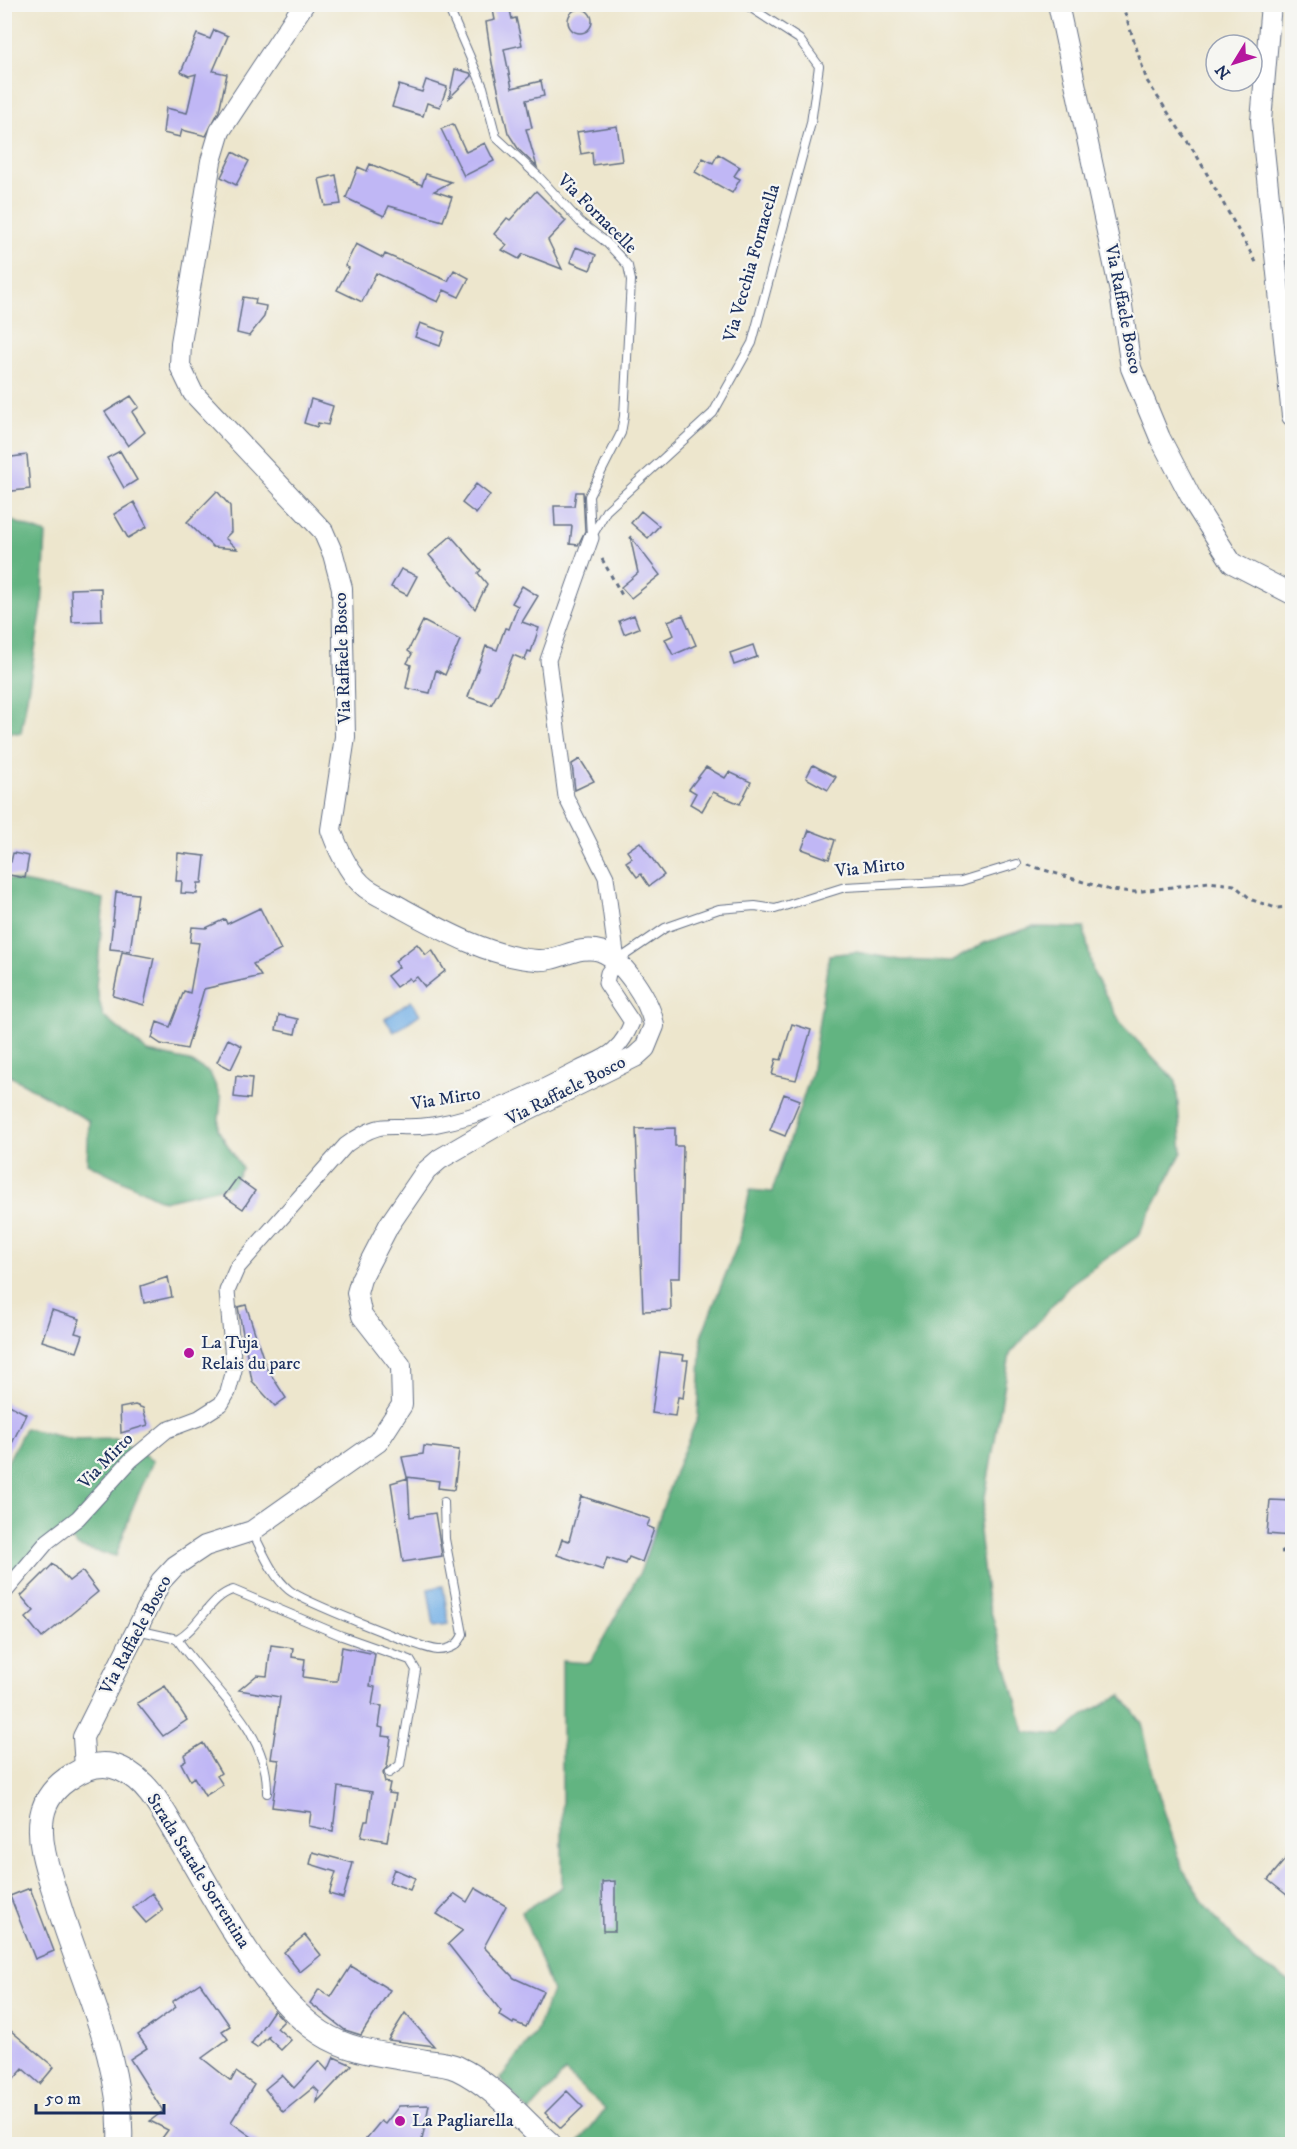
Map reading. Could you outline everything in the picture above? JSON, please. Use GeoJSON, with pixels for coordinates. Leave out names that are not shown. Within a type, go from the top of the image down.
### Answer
{"type":"FeatureCollection","features":[{"type":"Feature","properties":{"kind":"main road","name":"Strada Statale Sorrentina"},"geometry":{"type":"LineString","coordinates":[[85,1768],[104,1764],[119,1767],[148,1789],[255,1962],[288,2004],[321,2032],[348,2046],[455,2067],[485,2085],[549,2145]]}},
{"type":"Feature","properties":{"kind":"main road"},"geometry":{"type":"LineString","coordinates":[[85,1768],[67,1779],[46,1801],[41,1818],[44,1857],[76,1960],[111,2057],[121,2119],[120,2145]]}},
{"type":"Feature","properties":{"kind":"street","name":"Via Raffaele Bosco"},"geometry":{"type":"LineString","coordinates":[[85,1768],[83,1737],[161,1581],[175,1566],[205,1546],[252,1531],[378,1442],[402,1405],[400,1366],[362,1316],[357,1293],[361,1279],[389,1225],[426,1172],[440,1159],[507,1120],[634,1057],[645,1048],[652,1036],[653,1018],[644,997],[617,961],[599,951],[576,950],[542,960],[500,953],[431,924],[366,888],[355,877],[336,844],[332,830],[345,737],[342,588],[333,554],[323,531],[193,393],[180,366],[181,343],[211,161],[220,131],[304,4]]}},
{"type":"Feature","properties":{"kind":"street","name":"Via Raffaele Bosco"},"geometry":{"type":"LineString","coordinates":[[1058,4],[1120,292],[1131,368],[1160,438],[1184,484],[1232,563],[1293,594]]}},
{"type":"Feature","properties":{"kind":"street"},"geometry":{"type":"LineString","coordinates":[[1271,4],[1261,121],[1293,416]]}},
{"type":"Feature","properties":{"kind":"street","name":"Via Vecchia Fornacella"},"geometry":{"type":"LineString","coordinates":[[591,538],[548,660],[566,797],[606,877],[617,961]]}},
{"type":"Feature","properties":{"kind":"street","name":"Via Mirto"},"geometry":{"type":"LineString","coordinates":[[4,1593],[48,1541],[78,1518],[131,1460],[167,1430],[199,1418],[221,1404],[228,1392],[234,1370],[227,1291],[237,1268],[326,1165],[346,1145],[366,1130],[385,1125],[429,1125],[491,1112],[524,1098],[614,1051],[626,1036],[632,1022],[606,983],[608,973],[617,961]]}},
{"type":"Feature","properties":{"kind":"lane","name":"Via Fornacelle"},"geometry":{"type":"LineString","coordinates":[[447,4],[483,87],[496,137],[539,177],[580,222],[606,242],[628,266],[630,298],[624,416],[621,433],[589,496],[591,538]]}},
{"type":"Feature","properties":{"kind":"lane","name":"Via Vecchia Fornacella"},"geometry":{"type":"LineString","coordinates":[[591,538],[606,511],[713,413],[752,343],[811,123],[819,66],[799,39],[745,4]]}},
{"type":"Feature","properties":{"kind":"lane","name":"Via Mirto"},"geometry":{"type":"LineString","coordinates":[[617,961],[665,928],[719,909],[755,906],[775,909],[845,887],[961,880],[1017,864]]}},
{"type":"Feature","properties":{"kind":"lane"},"geometry":{"type":"LineString","coordinates":[[252,1531],[273,1570],[291,1592],[415,1645],[437,1650],[448,1649],[460,1642],[463,1634],[445,1539],[444,1502]]}},
{"type":"Feature","properties":{"kind":"lane"},"geometry":{"type":"LineString","coordinates":[[177,1639],[196,1625],[220,1596],[233,1590],[342,1636],[410,1660],[416,1670],[400,1765],[389,1773]]}},
{"type":"Feature","properties":{"kind":"lane"},"geometry":{"type":"LineString","coordinates":[[135,1630],[177,1639],[245,1724],[264,1764],[267,1793]]}},
{"type":"Feature","properties":{"kind":"path"},"geometry":{"type":"LineString","coordinates":[[1122,4],[1147,81],[1197,156],[1260,270]]}},
{"type":"Feature","properties":{"kind":"path"},"geometry":{"type":"LineString","coordinates":[[591,538],[623,597]]}},
{"type":"Feature","properties":{"kind":"path"},"geometry":{"type":"LineString","coordinates":[[1017,864],[1037,867],[1110,890],[1135,892],[1209,882],[1234,885],[1260,903],[1276,908],[1293,907]]}},
{"type":"Feature","properties":{"kind":"path"},"geometry":{"type":"LineString","coordinates":[[1281,1552],[1293,1551]]}},
{"type":"Feature","properties":{"kind":"green space"},"geometry":{"type":"Polygon","coordinates":[[[5,518],[46,534],[42,608],[21,733],[5,732],[5,518]]]}},
{"type":"Feature","properties":{"kind":"green space"},"geometry":{"type":"Polygon","coordinates":[[[4,878],[104,899],[96,987],[103,1016],[148,1052],[189,1061],[210,1073],[221,1098],[218,1130],[242,1168],[233,1185],[163,1201],[87,1163],[89,1121],[5,1073],[4,878]]]}},
{"type":"Feature","properties":{"kind":"green space"},"geometry":{"type":"Polygon","coordinates":[[[1032,927],[1084,928],[1093,972],[1122,1025],[1176,1081],[1182,1152],[1138,1236],[1072,1283],[1010,1354],[979,1531],[986,1594],[1025,1732],[1061,1735],[1087,1713],[1121,1695],[1142,1723],[1156,1786],[1183,1869],[1206,1907],[1254,1961],[1292,1983],[1292,2144],[578,2144],[605,2109],[565,2072],[529,2112],[500,2079],[535,2034],[552,1991],[522,1912],[562,1887],[562,1661],[590,1663],[641,1570],[676,1469],[698,1417],[702,1334],[740,1238],[750,1190],[772,1192],[811,1074],[829,955],[856,952],[901,960],[951,962],[984,943],[1032,927]]]}},
{"type":"Feature","properties":{"kind":"green space"},"geometry":{"type":"Polygon","coordinates":[[[25,1428],[74,1440],[116,1439],[153,1461],[133,1507],[116,1556],[79,1547],[65,1533],[5,1584],[5,1467],[25,1428]]]}},
{"type":"Feature","properties":{"kind":"water"},"geometry":{"type":"Polygon","coordinates":[[[411,1001],[420,1014],[394,1032],[385,1019],[411,1001]]]}},
{"type":"Feature","properties":{"kind":"water"},"geometry":{"type":"Polygon","coordinates":[[[443,1586],[449,1624],[434,1626],[428,1589],[443,1586]]]}},
{"type":"Feature","properties":{"kind":"building"},"geometry":{"type":"Polygon","coordinates":[[[509,6],[512,19],[516,18],[522,45],[504,49],[512,88],[541,81],[544,96],[526,100],[532,128],[526,129],[537,167],[519,150],[508,133],[492,63],[486,22],[495,20],[493,10],[509,6]]]}},
{"type":"Feature","properties":{"kind":"building"},"geometry":{"type":"Polygon","coordinates":[[[580,9],[589,12],[592,21],[589,30],[580,33],[571,30],[568,21],[571,12],[580,9]]]}},
{"type":"Feature","properties":{"kind":"building"},"geometry":{"type":"Polygon","coordinates":[[[214,30],[228,36],[213,71],[227,74],[219,111],[206,136],[182,130],[180,137],[163,133],[166,108],[187,113],[196,74],[189,76],[181,72],[197,34],[210,39],[214,30]]]}},
{"type":"Feature","properties":{"kind":"building"},"geometry":{"type":"Polygon","coordinates":[[[455,69],[470,73],[472,76],[449,98],[455,69]]]}},
{"type":"Feature","properties":{"kind":"building"},"geometry":{"type":"Polygon","coordinates":[[[426,80],[447,87],[440,107],[427,103],[423,116],[392,107],[399,85],[422,92],[426,80]]]}},
{"type":"Feature","properties":{"kind":"building"},"geometry":{"type":"Polygon","coordinates":[[[453,124],[466,152],[485,143],[494,161],[464,176],[441,129],[453,124]]]}},
{"type":"Feature","properties":{"kind":"building"},"geometry":{"type":"Polygon","coordinates":[[[617,126],[622,161],[593,165],[592,152],[581,154],[577,132],[617,126]]]}},
{"type":"Feature","properties":{"kind":"building"},"geometry":{"type":"Polygon","coordinates":[[[233,152],[249,161],[236,185],[221,177],[233,152]]]}},
{"type":"Feature","properties":{"kind":"building"},"geometry":{"type":"Polygon","coordinates":[[[718,154],[740,167],[734,176],[740,179],[732,193],[695,172],[703,158],[713,163],[718,154]]]}},
{"type":"Feature","properties":{"kind":"building"},"geometry":{"type":"Polygon","coordinates":[[[370,164],[422,185],[426,174],[451,182],[434,191],[452,197],[443,221],[389,206],[384,216],[346,198],[358,167],[367,171],[370,164]]]}},
{"type":"Feature","properties":{"kind":"building"},"geometry":{"type":"Polygon","coordinates":[[[336,175],[341,204],[325,206],[319,179],[336,175]]]}},
{"type":"Feature","properties":{"kind":"building"},"geometry":{"type":"Polygon","coordinates":[[[536,191],[566,221],[548,240],[562,269],[523,254],[519,259],[502,250],[507,245],[494,234],[507,218],[510,220],[536,191]]]}},
{"type":"Feature","properties":{"kind":"building"},"geometry":{"type":"Polygon","coordinates":[[[356,244],[383,258],[385,254],[448,281],[454,270],[469,278],[459,297],[444,290],[438,302],[376,273],[362,302],[337,290],[349,268],[345,266],[356,244]]]}},
{"type":"Feature","properties":{"kind":"building"},"geometry":{"type":"Polygon","coordinates":[[[576,247],[596,255],[590,270],[570,262],[576,247]]]}},
{"type":"Feature","properties":{"kind":"building"},"geometry":{"type":"Polygon","coordinates":[[[243,297],[256,299],[255,304],[266,306],[264,317],[249,336],[237,333],[243,297]]]}},
{"type":"Feature","properties":{"kind":"building"},"geometry":{"type":"Polygon","coordinates":[[[420,323],[445,332],[440,346],[415,337],[420,323]]]}},
{"type":"Feature","properties":{"kind":"building"},"geometry":{"type":"Polygon","coordinates":[[[131,396],[139,407],[132,412],[145,432],[128,446],[105,412],[131,396]]]}},
{"type":"Feature","properties":{"kind":"building"},"geometry":{"type":"Polygon","coordinates":[[[311,399],[333,406],[328,425],[318,423],[317,427],[304,423],[311,399]]]}},
{"type":"Feature","properties":{"kind":"building"},"geometry":{"type":"Polygon","coordinates":[[[120,451],[137,480],[124,488],[107,458],[120,451]]]}},
{"type":"Feature","properties":{"kind":"building"},"geometry":{"type":"Polygon","coordinates":[[[27,455],[30,489],[4,492],[4,458],[27,455]]]}},
{"type":"Feature","properties":{"kind":"building"},"geometry":{"type":"Polygon","coordinates":[[[476,484],[490,495],[476,514],[462,503],[476,484]]]}},
{"type":"Feature","properties":{"kind":"building"},"geometry":{"type":"Polygon","coordinates":[[[217,491],[230,506],[231,532],[225,538],[237,549],[213,547],[187,522],[217,491]]]}},
{"type":"Feature","properties":{"kind":"building"},"geometry":{"type":"Polygon","coordinates":[[[576,492],[583,492],[585,531],[578,545],[570,544],[572,526],[555,526],[554,506],[574,506],[576,492]]]}},
{"type":"Feature","properties":{"kind":"building"},"geometry":{"type":"Polygon","coordinates":[[[134,502],[147,527],[128,538],[114,514],[134,502]]]}},
{"type":"Feature","properties":{"kind":"building"},"geometry":{"type":"Polygon","coordinates":[[[641,511],[659,526],[648,538],[631,523],[641,511]]]}},
{"type":"Feature","properties":{"kind":"building"},"geometry":{"type":"Polygon","coordinates":[[[451,536],[481,570],[478,573],[487,584],[475,609],[429,555],[451,536]]]}},
{"type":"Feature","properties":{"kind":"building"},"geometry":{"type":"Polygon","coordinates":[[[630,536],[660,575],[631,598],[621,587],[638,573],[630,536]]]}},
{"type":"Feature","properties":{"kind":"building"},"geometry":{"type":"Polygon","coordinates":[[[401,569],[417,576],[407,595],[391,587],[401,569]]]}},
{"type":"Feature","properties":{"kind":"building"},"geometry":{"type":"Polygon","coordinates":[[[522,586],[538,596],[522,622],[539,628],[531,652],[528,651],[525,660],[513,655],[491,705],[468,697],[486,646],[497,650],[505,628],[509,629],[518,606],[512,603],[522,586]]]}},
{"type":"Feature","properties":{"kind":"building"},"geometry":{"type":"Polygon","coordinates":[[[101,588],[102,621],[72,622],[71,589],[101,588]]]}},
{"type":"Feature","properties":{"kind":"building"},"geometry":{"type":"Polygon","coordinates":[[[634,615],[639,628],[624,634],[619,621],[634,615]]]}},
{"type":"Feature","properties":{"kind":"building"},"geometry":{"type":"Polygon","coordinates":[[[683,615],[696,645],[673,655],[665,639],[674,635],[668,621],[683,615]]]}},
{"type":"Feature","properties":{"kind":"building"},"geometry":{"type":"Polygon","coordinates":[[[423,621],[460,640],[445,675],[436,670],[430,693],[406,688],[411,665],[407,663],[412,654],[408,651],[423,621]]]}},
{"type":"Feature","properties":{"kind":"building"},"geometry":{"type":"Polygon","coordinates":[[[753,645],[757,657],[734,665],[730,653],[753,645]]]}},
{"type":"Feature","properties":{"kind":"building"},"geometry":{"type":"Polygon","coordinates":[[[580,759],[594,781],[575,790],[572,764],[580,759]]]}},
{"type":"Feature","properties":{"kind":"building"},"geometry":{"type":"Polygon","coordinates":[[[813,765],[836,777],[828,790],[806,778],[813,765]]]}},
{"type":"Feature","properties":{"kind":"building"},"geometry":{"type":"Polygon","coordinates":[[[706,767],[725,778],[729,772],[751,782],[740,804],[713,792],[702,811],[690,804],[696,793],[689,789],[706,767]]]}},
{"type":"Feature","properties":{"kind":"building"},"geometry":{"type":"Polygon","coordinates":[[[809,830],[835,840],[829,859],[802,849],[809,830]]]}},
{"type":"Feature","properties":{"kind":"building"},"geometry":{"type":"Polygon","coordinates":[[[640,842],[664,875],[649,886],[641,874],[637,877],[626,862],[632,858],[627,851],[640,842]]]}},
{"type":"Feature","properties":{"kind":"building"},"geometry":{"type":"Polygon","coordinates":[[[13,853],[29,856],[25,878],[4,874],[4,861],[11,862],[13,853]]]}},
{"type":"Feature","properties":{"kind":"building"},"geometry":{"type":"Polygon","coordinates":[[[178,853],[205,856],[202,883],[198,883],[197,894],[181,893],[182,881],[176,881],[178,853]]]}},
{"type":"Feature","properties":{"kind":"building"},"geometry":{"type":"Polygon","coordinates":[[[116,892],[138,894],[130,951],[110,949],[116,892]]]}},
{"type":"Feature","properties":{"kind":"building"},"geometry":{"type":"Polygon","coordinates":[[[260,908],[281,950],[253,964],[261,976],[204,989],[187,1049],[161,1044],[152,1038],[157,1022],[170,1027],[184,991],[190,993],[199,943],[190,942],[192,927],[206,928],[225,919],[227,924],[260,908]]]}},
{"type":"Feature","properties":{"kind":"building"},"geometry":{"type":"Polygon","coordinates":[[[417,944],[426,955],[432,950],[445,971],[425,987],[417,977],[411,981],[409,978],[396,987],[387,976],[399,967],[395,961],[417,944]]]}},
{"type":"Feature","properties":{"kind":"building"},"geometry":{"type":"Polygon","coordinates":[[[122,952],[154,958],[144,1005],[113,996],[122,952]]]}},
{"type":"Feature","properties":{"kind":"building"},"geometry":{"type":"Polygon","coordinates":[[[279,1015],[298,1019],[295,1034],[276,1030],[279,1015]]]}},
{"type":"Feature","properties":{"kind":"building"},"geometry":{"type":"Polygon","coordinates":[[[792,1024],[811,1030],[796,1080],[772,1075],[776,1059],[781,1060],[792,1024]]]}},
{"type":"Feature","properties":{"kind":"building"},"geometry":{"type":"Polygon","coordinates":[[[228,1039],[242,1046],[231,1069],[217,1062],[228,1039]]]}},
{"type":"Feature","properties":{"kind":"building"},"geometry":{"type":"Polygon","coordinates":[[[236,1076],[252,1078],[250,1099],[234,1097],[236,1076]]]}},
{"type":"Feature","properties":{"kind":"building"},"geometry":{"type":"Polygon","coordinates":[[[784,1094],[800,1100],[785,1136],[770,1130],[784,1094]]]}},
{"type":"Feature","properties":{"kind":"building"},"geometry":{"type":"Polygon","coordinates":[[[675,1128],[675,1146],[683,1146],[680,1278],[670,1278],[671,1310],[643,1311],[636,1129],[675,1128]]]}},
{"type":"Feature","properties":{"kind":"building"},"geometry":{"type":"Polygon","coordinates":[[[237,1178],[255,1191],[243,1209],[224,1196],[237,1178]]]}},
{"type":"Feature","properties":{"kind":"building"},"geometry":{"type":"Polygon","coordinates":[[[168,1277],[172,1297],[144,1303],[141,1286],[168,1277]]]}},
{"type":"Feature","properties":{"kind":"building"},"geometry":{"type":"Polygon","coordinates":[[[246,1305],[266,1367],[286,1398],[275,1406],[252,1381],[238,1307],[246,1305]]]}},
{"type":"Feature","properties":{"kind":"building"},"geometry":{"type":"Polygon","coordinates":[[[52,1310],[80,1319],[75,1333],[83,1335],[77,1352],[42,1341],[52,1310]]]}},
{"type":"Feature","properties":{"kind":"building"},"geometry":{"type":"Polygon","coordinates":[[[660,1352],[684,1355],[683,1360],[688,1360],[683,1398],[678,1397],[675,1416],[652,1413],[660,1352]]]}},
{"type":"Feature","properties":{"kind":"building"},"geometry":{"type":"Polygon","coordinates":[[[4,1402],[26,1414],[4,1460],[4,1402]]]}},
{"type":"Feature","properties":{"kind":"building"},"geometry":{"type":"Polygon","coordinates":[[[135,1405],[143,1408],[148,1425],[121,1433],[120,1408],[135,1405]]]}},
{"type":"Feature","properties":{"kind":"building"},"geometry":{"type":"Polygon","coordinates":[[[424,1446],[459,1450],[454,1490],[438,1488],[439,1481],[407,1477],[402,1457],[423,1454],[424,1446]]]}},
{"type":"Feature","properties":{"kind":"building"},"geometry":{"type":"Polygon","coordinates":[[[408,1478],[410,1517],[435,1513],[442,1556],[403,1562],[391,1483],[408,1478]]]}},
{"type":"Feature","properties":{"kind":"building"},"geometry":{"type":"Polygon","coordinates":[[[581,1496],[650,1519],[647,1526],[654,1529],[642,1562],[629,1557],[626,1564],[607,1558],[603,1570],[557,1555],[562,1539],[569,1541],[581,1496]]]}},
{"type":"Feature","properties":{"kind":"building"},"geometry":{"type":"Polygon","coordinates":[[[1270,1500],[1293,1501],[1291,1536],[1267,1534],[1270,1500]]]}},
{"type":"Feature","properties":{"kind":"building"},"geometry":{"type":"Polygon","coordinates":[[[53,1564],[69,1581],[82,1571],[98,1592],[42,1638],[26,1618],[34,1611],[21,1596],[53,1564]]]}},
{"type":"Feature","properties":{"kind":"building"},"geometry":{"type":"Polygon","coordinates":[[[271,1645],[293,1648],[292,1657],[305,1659],[303,1677],[332,1681],[337,1681],[342,1647],[375,1654],[370,1686],[375,1687],[372,1705],[382,1706],[379,1727],[383,1728],[382,1736],[391,1737],[387,1767],[383,1773],[385,1782],[390,1783],[388,1793],[396,1794],[387,1841],[361,1836],[365,1821],[368,1821],[372,1792],[338,1787],[333,1831],[309,1826],[311,1812],[272,1807],[279,1760],[271,1759],[280,1697],[239,1690],[257,1675],[267,1676],[271,1645]]]}},
{"type":"Feature","properties":{"kind":"building"},"geometry":{"type":"Polygon","coordinates":[[[165,1686],[187,1720],[163,1736],[137,1703],[165,1686]]]}},
{"type":"Feature","properties":{"kind":"building"},"geometry":{"type":"Polygon","coordinates":[[[203,1743],[221,1773],[217,1776],[223,1785],[205,1796],[194,1777],[190,1780],[181,1763],[186,1760],[184,1755],[203,1743]]]}},
{"type":"Feature","properties":{"kind":"building"},"geometry":{"type":"Polygon","coordinates":[[[1293,1850],[1293,1900],[1268,1880],[1293,1850]]]}},
{"type":"Feature","properties":{"kind":"building"},"geometry":{"type":"Polygon","coordinates":[[[313,1852],[353,1863],[343,1898],[329,1894],[336,1872],[310,1864],[313,1852]]]}},
{"type":"Feature","properties":{"kind":"building"},"geometry":{"type":"Polygon","coordinates":[[[394,1869],[415,1878],[410,1890],[389,1882],[394,1869]]]}},
{"type":"Feature","properties":{"kind":"building"},"geometry":{"type":"Polygon","coordinates":[[[615,1881],[615,1931],[603,1931],[602,1882],[615,1881]]]}},
{"type":"Feature","properties":{"kind":"building"},"geometry":{"type":"Polygon","coordinates":[[[30,1888],[54,1951],[35,1959],[10,1896],[30,1888]]]}},
{"type":"Feature","properties":{"kind":"building"},"geometry":{"type":"Polygon","coordinates":[[[475,1888],[506,1906],[484,1947],[514,1978],[543,1991],[526,2027],[514,2022],[513,2024],[499,2015],[501,2011],[448,1944],[463,1930],[437,1914],[455,1894],[467,1902],[475,1888]]]}},
{"type":"Feature","properties":{"kind":"building"},"geometry":{"type":"Polygon","coordinates":[[[152,1893],[163,1910],[146,1923],[133,1908],[152,1893]]]}},
{"type":"Feature","properties":{"kind":"building"},"geometry":{"type":"Polygon","coordinates":[[[305,1935],[321,1955],[300,1972],[284,1952],[305,1935]]]}},
{"type":"Feature","properties":{"kind":"building"},"geometry":{"type":"Polygon","coordinates":[[[351,1966],[390,1990],[361,2035],[345,2030],[310,2003],[319,1989],[331,1997],[351,1966]]]}},
{"type":"Feature","properties":{"kind":"building"},"geometry":{"type":"Polygon","coordinates":[[[200,1983],[230,2026],[222,2031],[228,2039],[202,2058],[231,2081],[236,2072],[254,2085],[231,2122],[263,2145],[157,2145],[168,2130],[150,2121],[163,2111],[130,2059],[147,2048],[138,2035],[176,2007],[172,2002],[200,1983]]]}},
{"type":"Feature","properties":{"kind":"building"},"geometry":{"type":"Polygon","coordinates":[[[274,2010],[284,2021],[277,2028],[291,2040],[281,2050],[268,2038],[270,2035],[257,2048],[251,2044],[274,2010]]]}},
{"type":"Feature","properties":{"kind":"building"},"geometry":{"type":"Polygon","coordinates":[[[405,2013],[434,2046],[388,2040],[405,2013]]]}},
{"type":"Feature","properties":{"kind":"building"},"geometry":{"type":"Polygon","coordinates":[[[4,2025],[54,2067],[40,2084],[23,2069],[4,2090],[4,2025]]]}},
{"type":"Feature","properties":{"kind":"building"},"geometry":{"type":"Polygon","coordinates":[[[334,2057],[352,2065],[317,2102],[319,2092],[314,2087],[283,2112],[265,2089],[282,2075],[294,2088],[319,2061],[328,2071],[334,2057]]]}},
{"type":"Feature","properties":{"kind":"building"},"geometry":{"type":"Polygon","coordinates":[[[567,2091],[583,2107],[561,2128],[545,2113],[567,2091]]]}},
{"type":"Feature","properties":{"kind":"building"},"geometry":{"type":"Polygon","coordinates":[[[429,2105],[421,2145],[373,2145],[366,2139],[381,2121],[385,2124],[399,2106],[429,2105]]]}},
{"type":"Feature","properties":{"kind":"place","name":"La Tuja Relais du parc"},"geometry":{"type":"Point","coordinates":[189,1353]}},
{"type":"Feature","properties":{"kind":"place","name":"La Pagliarella"},"geometry":{"type":"Point","coordinates":[400,2121]}}]}
